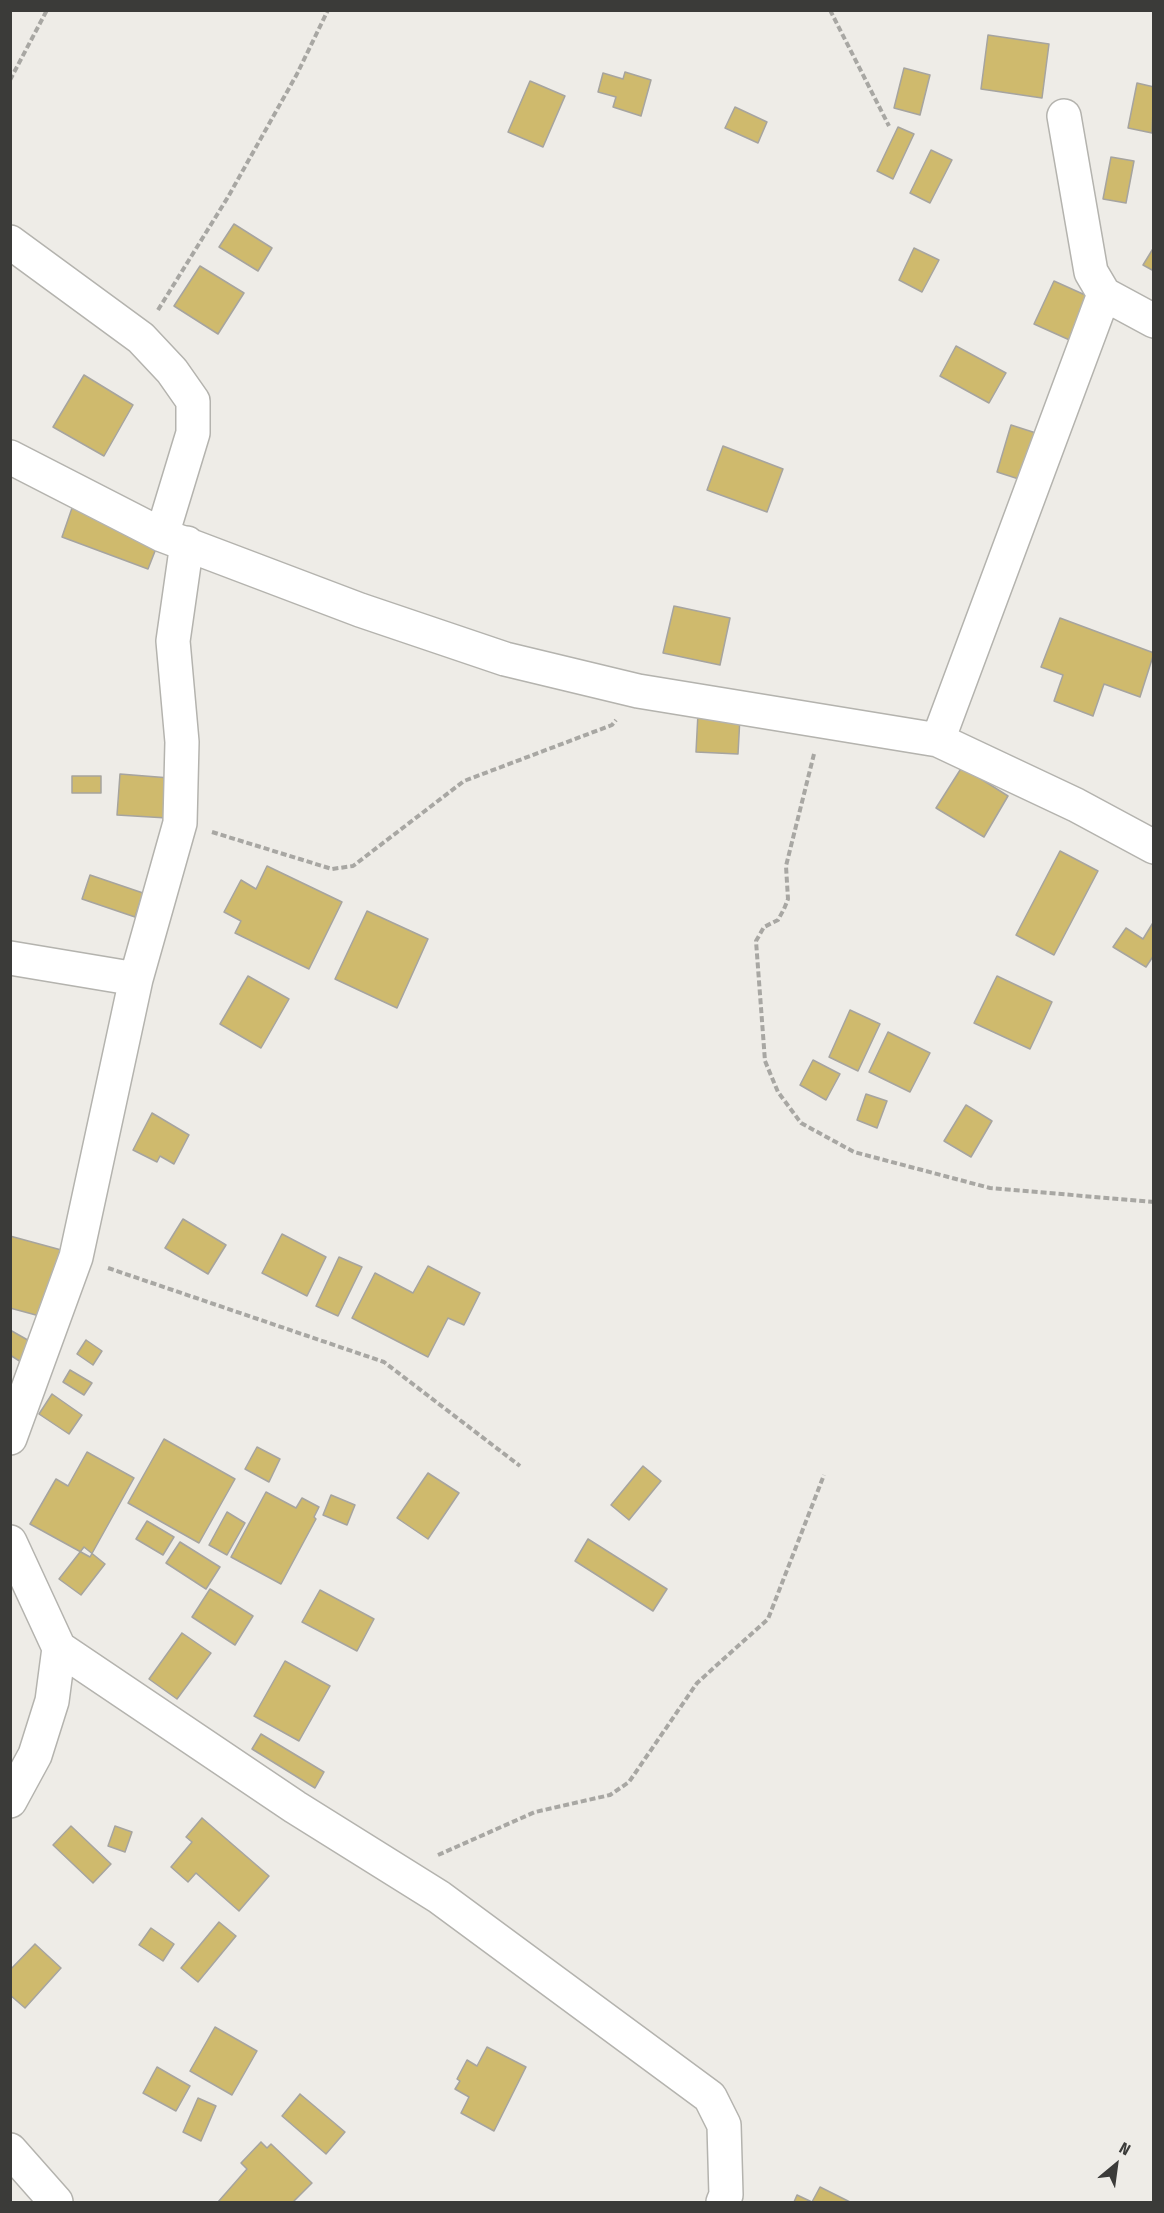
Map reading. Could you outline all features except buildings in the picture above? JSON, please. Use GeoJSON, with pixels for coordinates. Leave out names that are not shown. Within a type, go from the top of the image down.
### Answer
{"type":"FeatureCollection","features":[{"type":"Feature","properties":{"kind":"street"},"geometry":{"type":"LineString","coordinates":[[1064,116],[1091,272],[1104,294],[1154,321]]}},
{"type":"Feature","properties":{"kind":"street"},"geometry":{"type":"LineString","coordinates":[[10,242],[141,338],[172,371],[193,401],[193,433],[174,539],[173,641],[182,742],[180,823],[136,979],[76,1257],[17,1401],[10,1438]]}},
{"type":"Feature","properties":{"kind":"street"},"geometry":{"type":"LineString","coordinates":[[938,740],[1104,294]]}},
{"type":"Feature","properties":{"kind":"street"},"geometry":{"type":"LineString","coordinates":[[10,457],[174,539],[360,610],[505,659],[638,691],[938,740],[1076,805],[1154,847]]}},
{"type":"Feature","properties":{"kind":"street"},"geometry":{"type":"LineString","coordinates":[[10,958],[136,979]]}},
{"type":"Feature","properties":{"kind":"street"},"geometry":{"type":"LineString","coordinates":[[10,1542],[59,1648],[295,1807],[439,1897],[710,2097],[724,2125],[726,2195],[723,2202]]}},
{"type":"Feature","properties":{"kind":"street"},"geometry":{"type":"LineString","coordinates":[[10,1801],[35,1755],[52,1701],[59,1648]]}},
{"type":"Feature","properties":{"kind":"street"},"geometry":{"type":"LineString","coordinates":[[10,2150],[56,2202]]}},
{"type":"Feature","properties":{"kind":"path"},"geometry":{"type":"LineString","coordinates":[[10,80],[47,10]]}},
{"type":"Feature","properties":{"kind":"path"},"geometry":{"type":"LineString","coordinates":[[141,338],[228,197],[297,74],[328,10]]}},
{"type":"Feature","properties":{"kind":"path"},"geometry":{"type":"LineString","coordinates":[[830,10],[889,126]]}},
{"type":"Feature","properties":{"kind":"path"},"geometry":{"type":"LineString","coordinates":[[180,823],[332,869],[353,866],[464,781],[612,725],[638,691]]}},
{"type":"Feature","properties":{"kind":"path"},"geometry":{"type":"LineString","coordinates":[[822,721],[786,866],[788,899],[778,920],[765,927],[756,941],[765,1061],[778,1092],[801,1123],[854,1152],[990,1188],[1154,1202]]}},
{"type":"Feature","properties":{"kind":"path"},"geometry":{"type":"LineString","coordinates":[[76,1257],[384,1362],[520,1466]]}},
{"type":"Feature","properties":{"kind":"path"},"geometry":{"type":"LineString","coordinates":[[399,1872],[535,1812],[610,1795],[629,1782],[697,1683],[768,1619],[824,1475]]}}]}
